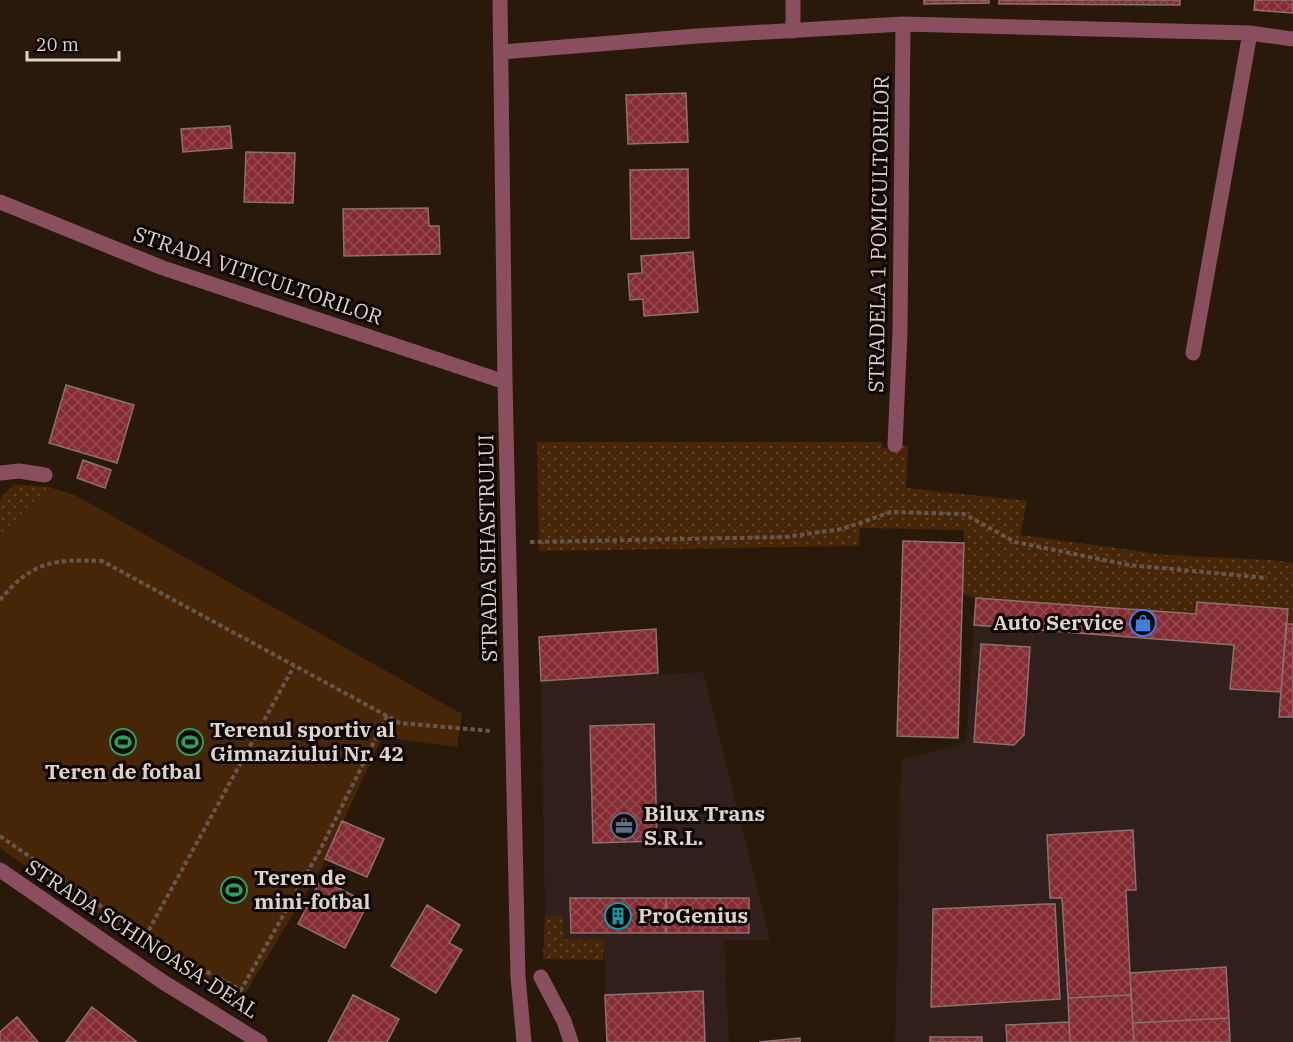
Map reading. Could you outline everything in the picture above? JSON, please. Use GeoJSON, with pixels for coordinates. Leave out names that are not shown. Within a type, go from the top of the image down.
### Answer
{"type":"FeatureCollection","features":[{"type":"Feature","properties":{"kind":"street","name":"STRADA SIHASTRULUI"},"geometry":{"type":"LineString","coordinates":[[500,0],[505,382],[518,977],[524,1042]]}},
{"type":"Feature","properties":{"kind":"street"},"geometry":{"type":"LineString","coordinates":[[793,0],[793,30]]}},
{"type":"Feature","properties":{"kind":"street"},"geometry":{"type":"LineString","coordinates":[[501,52],[903,24],[1250,33],[1293,39]]}},
{"type":"Feature","properties":{"kind":"street","name":"STRADELA 1 POMICULTORILOR"},"geometry":{"type":"LineString","coordinates":[[895,444],[900,332],[903,24]]}},
{"type":"Feature","properties":{"kind":"street"},"geometry":{"type":"LineString","coordinates":[[1193,353],[1250,33]]}},
{"type":"Feature","properties":{"kind":"street","name":"STRADA VITICULTORILOR"},"geometry":{"type":"LineString","coordinates":[[0,202],[163,268],[505,382]]}},
{"type":"Feature","properties":{"kind":"street"},"geometry":{"type":"LineString","coordinates":[[0,473],[19,471],[45,475]]}},
{"type":"Feature","properties":{"kind":"street","name":"STRADA SCHINOASA-DEAL"},"geometry":{"type":"LineString","coordinates":[[0,870],[163,982],[260,1042]]}},
{"type":"Feature","properties":{"kind":"street"},"geometry":{"type":"LineString","coordinates":[[541,977],[564,1021],[571,1042]]}},
{"type":"Feature","properties":{"kind":"path"},"geometry":{"type":"LineString","coordinates":[[509,542],[785,537],[842,529],[891,512],[964,514],[1015,542],[1129,565],[1267,578]]}},
{"type":"Feature","properties":{"kind":"path"},"geometry":{"type":"LineString","coordinates":[[0,600],[10,588],[36,567],[66,560],[102,561],[400,723],[513,733]]}},
{"type":"Feature","properties":{"kind":"path"},"geometry":{"type":"LineString","coordinates":[[145,937],[294,666]]}},
{"type":"Feature","properties":{"kind":"path"},"geometry":{"type":"LineString","coordinates":[[0,836],[145,937],[241,990],[319,852],[387,716]]}},
{"type":"Feature","properties":{"kind":"shaded area"},"geometry":{"type":"Polygon","coordinates":[[[537,442],[882,442],[882,448],[908,446],[906,488],[1027,501],[1020,535],[1167,555],[1293,563],[1293,624],[1197,602],[1196,614],[976,598],[962,594],[964,530],[860,528],[859,546],[539,551],[537,442]]]}},
{"type":"Feature","properties":{"kind":"shaded area"},"geometry":{"type":"Polygon","coordinates":[[[14,484],[48,487],[0,535],[0,499],[14,484]]]}},
{"type":"Feature","properties":{"kind":"shaded area","name":"Terenul sportiv al Gimnaziului Nr. 42"},"geometry":{"type":"Polygon","coordinates":[[[48,487],[75,495],[462,714],[457,747],[382,737],[323,865],[239,1004],[145,951],[0,848],[0,535],[48,487]]]}},
{"type":"Feature","properties":{"kind":"shaded area"},"geometry":{"type":"Polygon","coordinates":[[[976,598],[1195,614],[1197,602],[1288,609],[1293,624],[1293,1042],[982,1042],[982,1037],[930,1037],[930,1042],[895,1042],[901,760],[966,742],[976,598]]]}},
{"type":"Feature","properties":{"kind":"shaded area"},"geometry":{"type":"Polygon","coordinates":[[[703,672],[770,940],[724,940],[729,1042],[607,1042],[604,940],[564,939],[563,916],[545,916],[541,681],[703,672]]]}},
{"type":"Feature","properties":{"kind":"shaded area"},"geometry":{"type":"Polygon","coordinates":[[[545,916],[563,916],[564,939],[604,940],[603,960],[543,959],[545,916]]]}},
{"type":"Feature","properties":{"kind":"building"},"geometry":{"type":"Polygon","coordinates":[[[924,0],[989,0],[989,3],[924,4],[924,0]]]}},
{"type":"Feature","properties":{"kind":"building"},"geometry":{"type":"Polygon","coordinates":[[[999,0],[1180,0],[1180,5],[999,4],[999,0]]]}},
{"type":"Feature","properties":{"kind":"building"},"geometry":{"type":"Polygon","coordinates":[[[1255,0],[1293,0],[1293,13],[1254,10],[1255,0]]]}},
{"type":"Feature","properties":{"kind":"building"},"geometry":{"type":"Polygon","coordinates":[[[686,93],[688,142],[628,144],[626,95],[686,93]]]}},
{"type":"Feature","properties":{"kind":"building"},"geometry":{"type":"Polygon","coordinates":[[[230,126],[232,148],[183,152],[181,129],[230,126]]]}},
{"type":"Feature","properties":{"kind":"building"},"geometry":{"type":"Polygon","coordinates":[[[246,152],[295,153],[293,203],[244,202],[246,152]]]}},
{"type":"Feature","properties":{"kind":"building"},"geometry":{"type":"Polygon","coordinates":[[[688,169],[689,238],[631,239],[630,170],[688,169]]]}},
{"type":"Feature","properties":{"kind":"building"},"geometry":{"type":"Polygon","coordinates":[[[428,208],[429,226],[439,226],[440,254],[344,256],[343,209],[428,208]]]}},
{"type":"Feature","properties":{"kind":"building"},"geometry":{"type":"Polygon","coordinates":[[[693,252],[698,312],[644,316],[643,299],[630,300],[628,274],[642,273],[641,256],[693,252]]]}},
{"type":"Feature","properties":{"kind":"building"},"geometry":{"type":"Polygon","coordinates":[[[66,385],[134,405],[117,463],[49,443],[66,385]]]}},
{"type":"Feature","properties":{"kind":"building"},"geometry":{"type":"Polygon","coordinates":[[[83,460],[111,470],[105,488],[77,478],[83,460]]]}},
{"type":"Feature","properties":{"kind":"building"},"geometry":{"type":"Polygon","coordinates":[[[903,541],[964,543],[958,738],[897,736],[903,541]]]}},
{"type":"Feature","properties":{"kind":"building"},"geometry":{"type":"Polygon","coordinates":[[[976,598],[1196,614],[1197,602],[1288,609],[1281,692],[1230,689],[1234,645],[974,625],[976,598]]]}},
{"type":"Feature","properties":{"kind":"building"},"geometry":{"type":"Polygon","coordinates":[[[1286,624],[1293,624],[1293,717],[1279,717],[1286,624]]]}},
{"type":"Feature","properties":{"kind":"building"},"geometry":{"type":"Polygon","coordinates":[[[656,629],[658,673],[541,681],[539,637],[656,629]]]}},
{"type":"Feature","properties":{"kind":"building"},"geometry":{"type":"Polygon","coordinates":[[[981,644],[1030,647],[1024,735],[1014,745],[974,742],[981,644]]]}},
{"type":"Feature","properties":{"kind":"building"},"geometry":{"type":"Polygon","coordinates":[[[654,724],[657,841],[593,843],[590,726],[654,724]]]}},
{"type":"Feature","properties":{"kind":"building"},"geometry":{"type":"Polygon","coordinates":[[[342,821],[384,839],[367,877],[325,859],[342,821]]]}},
{"type":"Feature","properties":{"kind":"building"},"geometry":{"type":"Polygon","coordinates":[[[1133,830],[1136,890],[1126,890],[1131,995],[1068,998],[1062,898],[1050,898],[1047,835],[1133,830]]]}},
{"type":"Feature","properties":{"kind":"building"},"geometry":{"type":"Polygon","coordinates":[[[321,879],[368,903],[345,948],[298,924],[321,879]]]}},
{"type":"Feature","properties":{"kind":"building","name":"ProGenius"},"geometry":{"type":"Polygon","coordinates":[[[570,898],[666,898],[666,933],[571,933],[570,898]]]}},
{"type":"Feature","properties":{"kind":"building"},"geometry":{"type":"Polygon","coordinates":[[[666,898],[749,898],[749,933],[666,933],[666,898]]]}},
{"type":"Feature","properties":{"kind":"building"},"geometry":{"type":"Polygon","coordinates":[[[1055,904],[1060,999],[931,1007],[933,909],[1055,904]]]}},
{"type":"Feature","properties":{"kind":"building"},"geometry":{"type":"Polygon","coordinates":[[[427,905],[460,925],[449,943],[462,950],[436,993],[391,966],[427,905]]]}},
{"type":"Feature","properties":{"kind":"building"},"geometry":{"type":"Polygon","coordinates":[[[1226,967],[1229,1018],[1133,1023],[1130,973],[1226,967]]]}},
{"type":"Feature","properties":{"kind":"building"},"geometry":{"type":"Polygon","coordinates":[[[703,991],[705,1042],[607,1042],[605,995],[703,991]]]}},
{"type":"Feature","properties":{"kind":"building"},"geometry":{"type":"Polygon","coordinates":[[[353,995],[399,1019],[387,1042],[328,1042],[353,995]]]}},
{"type":"Feature","properties":{"kind":"building"},"geometry":{"type":"Polygon","coordinates":[[[1131,995],[1134,1042],[1070,1042],[1068,998],[1131,995]]]}},
{"type":"Feature","properties":{"kind":"building"},"geometry":{"type":"Polygon","coordinates":[[[92,1007],[137,1042],[66,1042],[92,1007]]]}},
{"type":"Feature","properties":{"kind":"building"},"geometry":{"type":"Polygon","coordinates":[[[17,1017],[38,1042],[0,1042],[0,1032],[17,1017]]]}},
{"type":"Feature","properties":{"kind":"building"},"geometry":{"type":"Polygon","coordinates":[[[1229,1018],[1230,1042],[1134,1042],[1133,1023],[1229,1018]]]}},
{"type":"Feature","properties":{"kind":"building"},"geometry":{"type":"Polygon","coordinates":[[[1069,1022],[1070,1042],[1007,1042],[1006,1025],[1069,1022]]]}},
{"type":"Feature","properties":{"kind":"building"},"geometry":{"type":"Polygon","coordinates":[[[930,1037],[982,1037],[982,1042],[930,1042],[930,1037]]]}},
{"type":"Feature","properties":{"kind":"building"},"geometry":{"type":"Polygon","coordinates":[[[800,1038],[800,1042],[759,1042],[800,1038]]]}},
{"type":"Feature","properties":{"kind":"place","name":"Auto Service"},"geometry":{"type":"Point","coordinates":[1143,623]}},
{"type":"Feature","properties":{"kind":"place","name":"Teren de fotbal"},"geometry":{"type":"Point","coordinates":[123,742]}},
{"type":"Feature","properties":{"kind":"place","name":"Terenul sportiv al Gimnaziului Nr. 42"},"geometry":{"type":"Point","coordinates":[190,742]}},
{"type":"Feature","properties":{"kind":"place","name":"Bilux Trans S.R.L."},"geometry":{"type":"Point","coordinates":[624,826]}},
{"type":"Feature","properties":{"kind":"place","name":"Teren de mini-fotbal"},"geometry":{"type":"Point","coordinates":[234,890]}},
{"type":"Feature","properties":{"kind":"place","name":"ProGenius"},"geometry":{"type":"Point","coordinates":[618,916]}}]}
